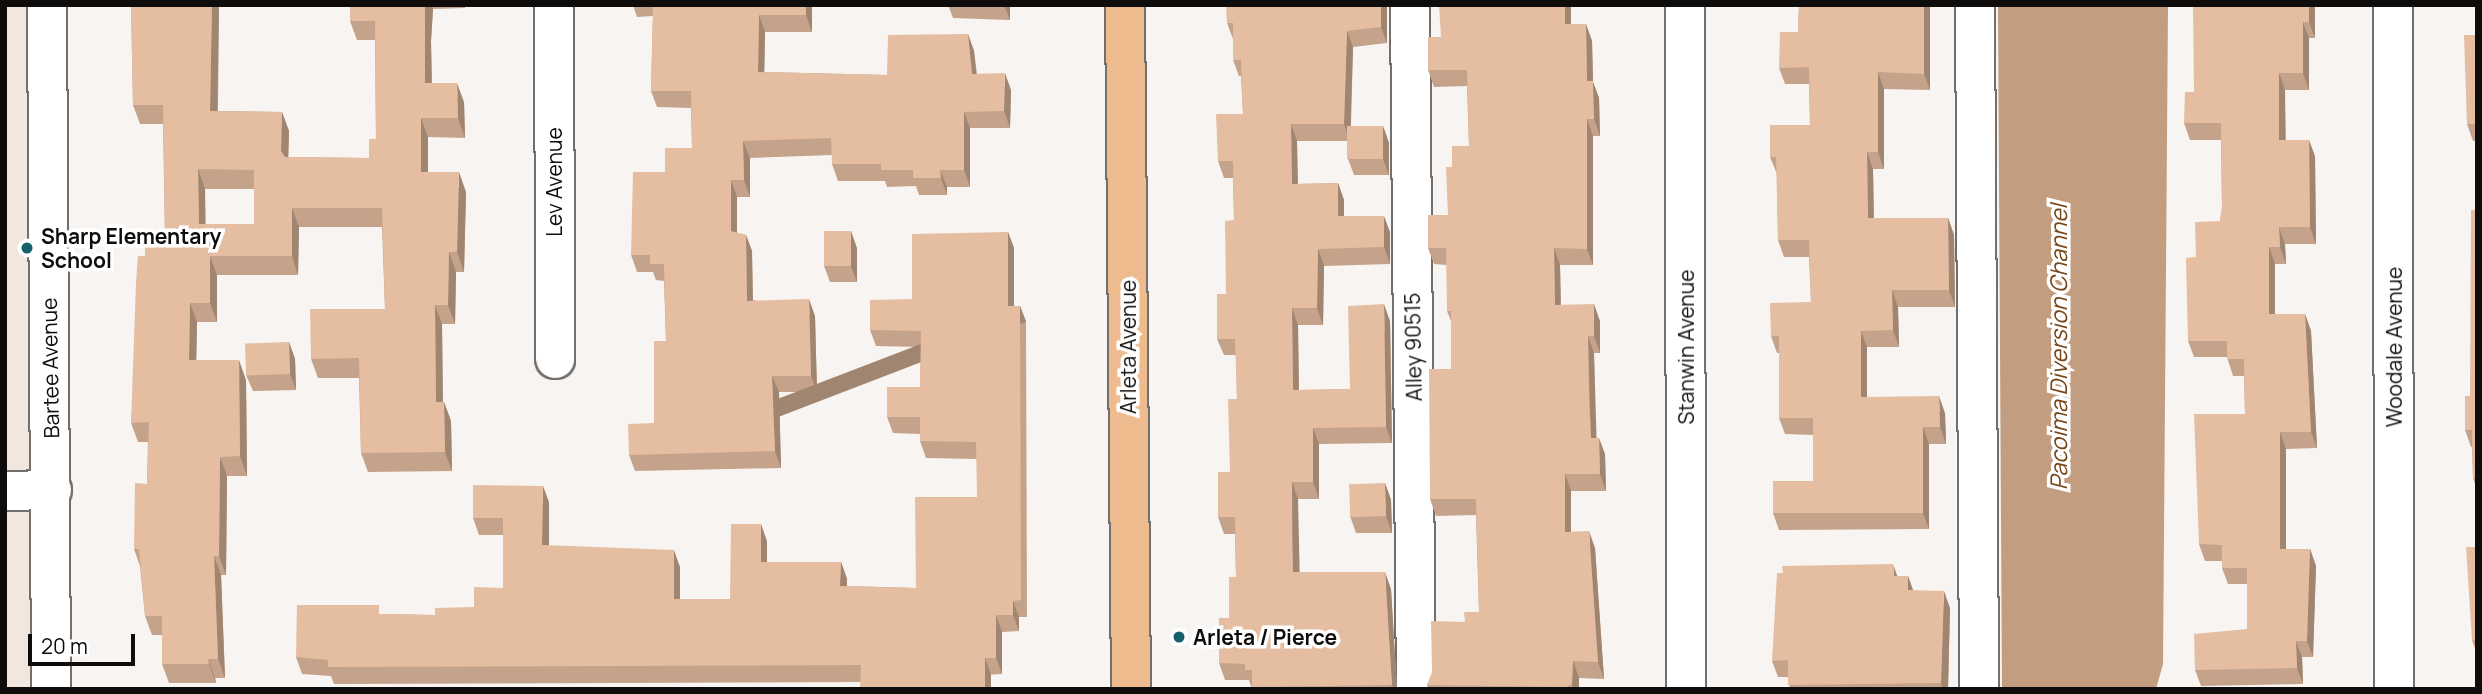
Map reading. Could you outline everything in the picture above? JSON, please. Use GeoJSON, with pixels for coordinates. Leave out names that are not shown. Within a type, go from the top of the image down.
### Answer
{"type":"FeatureCollection","features":[{"type":"Feature","properties":{"kind":"main road","name":"Arleta Avenue"},"geometry":{"type":"LineString","coordinates":[[1125,5],[1131,689]]}},
{"type":"Feature","properties":{"kind":"street","name":"Bartee Avenue"},"geometry":{"type":"LineString","coordinates":[[47,5],[51,689]]}},
{"type":"Feature","properties":{"kind":"street","name":"Lev Avenue"},"geometry":{"type":"LineString","coordinates":[[554,5],[555,359]]}},
{"type":"Feature","properties":{"kind":"street","name":"Alley 90515"},"geometry":{"type":"LineString","coordinates":[[1410,5],[1416,689]]}},
{"type":"Feature","properties":{"kind":"street","name":"Stanwin Avenue"},"geometry":{"type":"LineString","coordinates":[[1685,5],[1686,689]]}},
{"type":"Feature","properties":{"kind":"street"},"geometry":{"type":"LineString","coordinates":[[1975,5],[1979,689]]}},
{"type":"Feature","properties":{"kind":"street","name":"Woodale Avenue"},"geometry":{"type":"LineString","coordinates":[[2393,5],[2394,689]]}},
{"type":"Feature","properties":{"kind":"street"},"geometry":{"type":"LineString","coordinates":[[5,491],[51,490]]}},
{"type":"Feature","properties":{"kind":"shaded area","name":"Sharp Elementary School"},"geometry":{"type":"Polygon","coordinates":[[[5,5],[47,5],[47,689],[5,689],[5,5]]]}},
{"type":"Feature","properties":{"kind":"water","name":"Pacoima Diversion Channel"},"geometry":{"type":"Polygon","coordinates":[[[1998,5],[2168,5],[2163,664],[2156,689],[2002,689],[1998,5]]]}},
{"type":"Feature","properties":{"kind":"building"},"geometry":{"type":"Polygon","coordinates":[[[131,5],[212,5],[210,111],[282,112],[281,151],[285,157],[369,158],[369,139],[376,139],[375,21],[350,21],[350,5],[425,5],[425,83],[457,83],[458,118],[421,118],[421,172],[459,172],[457,252],[449,252],[448,305],[435,305],[436,402],[444,402],[445,452],[361,453],[359,358],[311,359],[310,309],[385,309],[382,208],[292,208],[292,256],[210,256],[210,303],[190,303],[189,360],[239,360],[240,456],[220,457],[219,556],[214,556],[218,659],[208,659],[209,664],[162,664],[162,616],[145,616],[139,549],[134,549],[135,483],[147,484],[149,422],[131,423],[138,256],[145,256],[145,237],[165,237],[163,105],[133,105],[131,5]],[[198,169],[199,224],[254,224],[254,170],[198,169]]]}},
{"type":"Feature","properties":{"kind":"building"},"geometry":{"type":"Polygon","coordinates":[[[653,5],[806,5],[806,15],[759,15],[758,72],[887,75],[888,35],[968,34],[972,74],[1005,73],[1004,111],[964,112],[964,170],[940,170],[941,178],[913,178],[913,170],[881,170],[881,164],[832,164],[831,138],[743,141],[744,180],[731,180],[731,231],[746,235],[747,301],[809,299],[811,376],[772,376],[775,451],[629,455],[628,424],[654,423],[654,341],[666,341],[664,264],[650,264],[650,255],[631,255],[633,172],[665,172],[665,148],[692,148],[691,91],[651,91],[653,5]]]}},
{"type":"Feature","properties":{"kind":"building"},"geometry":{"type":"Polygon","coordinates":[[[1226,5],[1381,5],[1381,27],[1347,31],[1344,124],[1291,124],[1292,184],[1338,183],[1338,216],[1384,216],[1384,247],[1318,249],[1317,308],[1292,308],[1293,390],[1350,389],[1348,306],[1384,304],[1386,427],[1313,428],[1313,482],[1292,482],[1292,538],[1293,572],[1385,572],[1392,685],[1252,687],[1252,670],[1245,670],[1245,664],[1219,663],[1219,618],[1229,618],[1229,577],[1236,577],[1235,517],[1218,517],[1218,472],[1230,472],[1228,399],[1237,399],[1235,339],[1217,339],[1217,294],[1226,294],[1225,221],[1234,220],[1233,161],[1218,161],[1216,114],[1243,114],[1241,60],[1233,60],[1233,23],[1227,23],[1226,5]]]}},
{"type":"Feature","properties":{"kind":"building"},"geometry":{"type":"Polygon","coordinates":[[[1439,5],[1565,5],[1565,24],[1586,24],[1587,81],[1593,81],[1594,119],[1587,119],[1587,249],[1554,248],[1555,305],[1594,304],[1594,336],[1588,336],[1589,399],[1591,438],[1599,438],[1600,474],[1565,474],[1565,532],[1589,531],[1598,662],[1573,661],[1572,684],[1566,687],[1427,685],[1432,672],[1431,621],[1465,622],[1464,612],[1479,612],[1476,499],[1430,499],[1429,369],[1451,369],[1451,311],[1447,311],[1446,248],[1428,248],[1428,215],[1448,215],[1446,167],[1452,167],[1452,146],[1469,146],[1467,70],[1428,70],[1428,37],[1441,37],[1439,5]]]}},
{"type":"Feature","properties":{"kind":"building"},"geometry":{"type":"Polygon","coordinates":[[[1799,5],[1924,5],[1924,74],[1878,72],[1878,152],[1867,152],[1868,218],[1948,218],[1949,290],[1892,290],[1893,330],[1861,331],[1861,397],[1939,396],[1940,427],[1923,427],[1923,513],[1773,513],[1773,481],[1813,481],[1813,418],[1779,418],[1779,336],[1771,336],[1770,303],[1811,302],[1809,240],[1778,240],[1776,157],[1770,157],[1770,125],[1810,125],[1809,67],[1779,68],[1780,32],[1798,32],[1799,5]]]}},
{"type":"Feature","properties":{"kind":"building"},"geometry":{"type":"Polygon","coordinates":[[[2193,5],[2309,5],[2309,22],[2303,22],[2303,73],[2279,73],[2279,140],[2309,140],[2310,227],[2279,227],[2280,247],[2269,247],[2269,314],[2305,314],[2311,432],[2280,432],[2280,549],[2310,549],[2307,641],[2296,641],[2297,668],[2195,670],[2194,634],[2247,629],[2247,568],[2222,568],[2222,545],[2199,544],[2194,414],[2245,414],[2244,359],[2227,359],[2227,341],[2188,341],[2186,258],[2196,257],[2195,222],[2220,221],[2222,208],[2221,123],[2184,123],[2185,92],[2194,92],[2193,5]]]}},
{"type":"Feature","properties":{"kind":"building"},"geometry":{"type":"Polygon","coordinates":[[[2464,35],[2477,35],[2477,124],[2467,124],[2464,35]]]}},
{"type":"Feature","properties":{"kind":"building"},"geometry":{"type":"Polygon","coordinates":[[[1347,126],[1383,126],[1383,159],[1347,159],[1347,126]]]}},
{"type":"Feature","properties":{"kind":"building"},"geometry":{"type":"Polygon","coordinates":[[[2471,210],[2477,210],[2477,478],[2473,478],[2472,430],[2465,430],[2465,396],[2470,396],[2471,210]]]}},
{"type":"Feature","properties":{"kind":"building"},"geometry":{"type":"Polygon","coordinates":[[[824,231],[851,231],[851,266],[824,266],[824,231]]]}},
{"type":"Feature","properties":{"kind":"building"},"geometry":{"type":"Polygon","coordinates":[[[1008,232],[1008,306],[1020,306],[1021,600],[1013,601],[1013,615],[996,615],[996,658],[985,658],[985,689],[860,689],[861,665],[328,667],[328,660],[296,657],[297,605],[379,605],[379,614],[435,615],[435,608],[474,607],[474,587],[503,588],[503,518],[473,518],[473,485],[543,486],[542,545],[674,550],[674,599],[730,599],[731,524],[761,524],[761,562],[841,562],[840,586],[916,588],[915,497],[977,497],[976,442],[920,441],[920,417],[887,417],[887,387],[920,387],[921,331],[870,330],[870,300],[912,299],[912,234],[1008,232]]]}},
{"type":"Feature","properties":{"kind":"building"},"geometry":{"type":"Polygon","coordinates":[[[289,342],[290,374],[246,376],[245,344],[289,342]]]}},
{"type":"Feature","properties":{"kind":"building"},"geometry":{"type":"Polygon","coordinates":[[[1385,483],[1386,516],[1350,517],[1349,484],[1385,483]]]}},
{"type":"Feature","properties":{"kind":"building"},"geometry":{"type":"Polygon","coordinates":[[[2466,547],[2477,547],[2477,640],[2472,640],[2466,547]]]}},
{"type":"Feature","properties":{"kind":"building"},"geometry":{"type":"Polygon","coordinates":[[[1893,564],[1894,576],[1908,576],[1908,590],[1944,591],[1941,683],[1788,685],[1788,660],[1772,661],[1777,573],[1783,573],[1782,566],[1893,564]]]}},
{"type":"Feature","properties":{"kind":"place","name":"Sharp Elementary School"},"geometry":{"type":"Point","coordinates":[27,248]}},
{"type":"Feature","properties":{"kind":"place","name":"Arleta / Pierce"},"geometry":{"type":"Point","coordinates":[1179,637]}}]}
